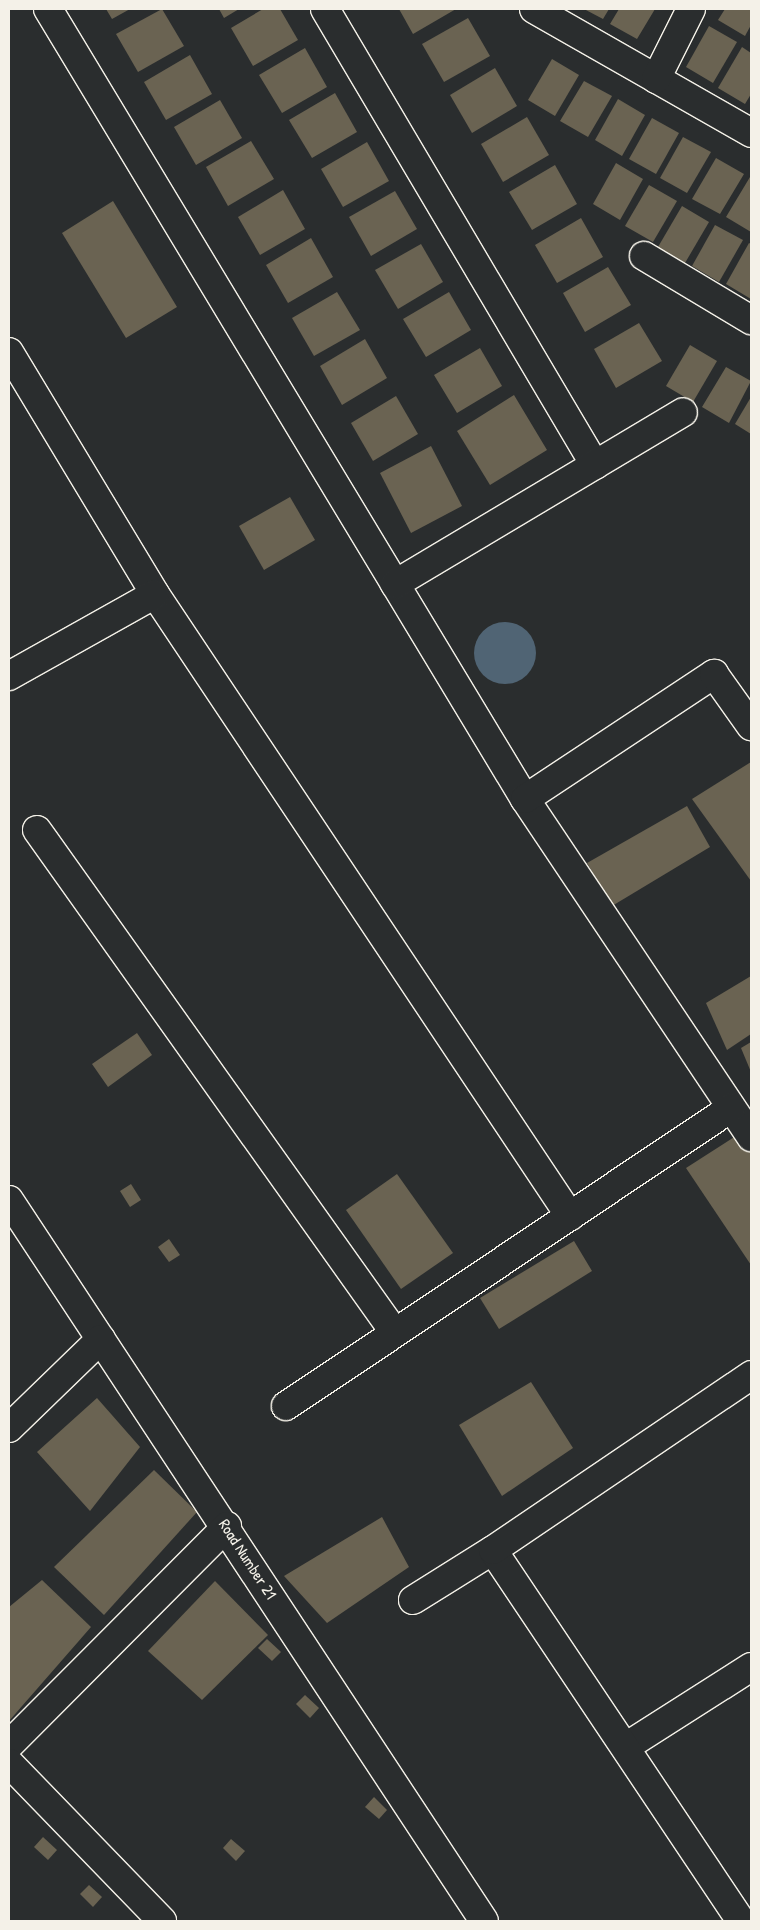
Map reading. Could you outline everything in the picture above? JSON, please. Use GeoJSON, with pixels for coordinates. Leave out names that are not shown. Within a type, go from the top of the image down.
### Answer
{"type":"FeatureCollection","features":[{"type":"Feature","properties":{"kind":"street"},"geometry":{"type":"LineString","coordinates":[[48,9],[525,799],[751,1138]]}},
{"type":"Feature","properties":{"kind":"street"},"geometry":{"type":"LineString","coordinates":[[325,9],[595,465]]}},
{"type":"Feature","properties":{"kind":"street"},"geometry":{"type":"LineString","coordinates":[[534,9],[751,133]]}},
{"type":"Feature","properties":{"kind":"street"},"geometry":{"type":"LineString","coordinates":[[656,79],[691,9]]}},
{"type":"Feature","properties":{"kind":"street"},"geometry":{"type":"LineString","coordinates":[[644,256],[751,320]]}},
{"type":"Feature","properties":{"kind":"street"},"geometry":{"type":"LineString","coordinates":[[9,352],[155,594],[570,1216]]}},
{"type":"Feature","properties":{"kind":"street"},"geometry":{"type":"LineString","coordinates":[[395,584],[683,412]]}},
{"type":"Feature","properties":{"kind":"street"},"geometry":{"type":"LineString","coordinates":[[9,676],[155,594]]}},
{"type":"Feature","properties":{"kind":"street"},"geometry":{"type":"LineString","coordinates":[[525,799],[714,674],[751,726]]}},
{"type":"Feature","properties":{"kind":"street"},"geometry":{"type":"LineString","coordinates":[[37,830],[395,1334]]}},
{"type":"Feature","properties":{"kind":"street"},"geometry":{"type":"LineString","coordinates":[[286,1406],[732,1108]]}},
{"type":"Feature","properties":{"kind":"street","name":"Road Number 21"},"geometry":{"type":"LineString","coordinates":[[9,1200],[226,1526],[484,1921]]}},
{"type":"Feature","properties":{"kind":"street"},"geometry":{"type":"LineString","coordinates":[[9,1428],[101,1339]]}},
{"type":"Feature","properties":{"kind":"street"},"geometry":{"type":"LineString","coordinates":[[413,1600],[493,1550],[751,1375]]}},
{"type":"Feature","properties":{"kind":"street"},"geometry":{"type":"LineString","coordinates":[[9,1745],[226,1526]]}},
{"type":"Feature","properties":{"kind":"street"},"geometry":{"type":"LineString","coordinates":[[493,1550],[627,1746],[741,1921]]}},
{"type":"Feature","properties":{"kind":"street"},"geometry":{"type":"LineString","coordinates":[[627,1746],[751,1667]]}},
{"type":"Feature","properties":{"kind":"street"},"geometry":{"type":"LineString","coordinates":[[9,1764],[162,1921]]}},
{"type":"Feature","properties":{"kind":"water"},"geometry":{"type":"Polygon","coordinates":[[[499,622],[511,622],[527,631],[534,641],[536,653],[534,665],[527,675],[511,684],[499,684],[488,679],[479,670],[474,659],[474,647],[479,636],[488,627],[499,622]]]}},
{"type":"Feature","properties":{"kind":"building"},"geometry":{"type":"Polygon","coordinates":[[[106,9],[130,9],[112,19],[106,9]]]}},
{"type":"Feature","properties":{"kind":"building"},"geometry":{"type":"Polygon","coordinates":[[[162,9],[184,46],[138,72],[116,34],[162,9]]]}},
{"type":"Feature","properties":{"kind":"building"},"geometry":{"type":"Polygon","coordinates":[[[219,9],[239,9],[224,18],[219,9]]]}},
{"type":"Feature","properties":{"kind":"building"},"geometry":{"type":"Polygon","coordinates":[[[263,9],[280,9],[298,40],[253,66],[231,28],[263,9]]]}},
{"type":"Feature","properties":{"kind":"building"},"geometry":{"type":"Polygon","coordinates":[[[399,9],[456,9],[413,34],[399,9]]]}},
{"type":"Feature","properties":{"kind":"building"},"geometry":{"type":"Polygon","coordinates":[[[584,9],[609,9],[603,19],[584,9]]]}},
{"type":"Feature","properties":{"kind":"building"},"geometry":{"type":"Polygon","coordinates":[[[619,9],[655,9],[637,39],[610,24],[619,9]]]}},
{"type":"Feature","properties":{"kind":"building"},"geometry":{"type":"Polygon","coordinates":[[[725,9],[751,9],[751,25],[745,36],[718,20],[725,9]]]}},
{"type":"Feature","properties":{"kind":"building"},"geometry":{"type":"Polygon","coordinates":[[[468,18],[490,56],[444,82],[422,44],[468,18]]]}},
{"type":"Feature","properties":{"kind":"building"},"geometry":{"type":"Polygon","coordinates":[[[709,26],[737,42],[713,83],[686,67],[709,26]]]}},
{"type":"Feature","properties":{"kind":"building"},"geometry":{"type":"Polygon","coordinates":[[[742,47],[751,53],[751,94],[745,104],[718,88],[742,47]]]}},
{"type":"Feature","properties":{"kind":"building"},"geometry":{"type":"Polygon","coordinates":[[[305,48],[327,87],[282,113],[259,75],[305,48]]]}},
{"type":"Feature","properties":{"kind":"building"},"geometry":{"type":"Polygon","coordinates":[[[190,55],[212,94],[166,120],[144,82],[190,55]]]}},
{"type":"Feature","properties":{"kind":"building"},"geometry":{"type":"Polygon","coordinates":[[[552,59],[579,75],[555,116],[528,100],[552,59]]]}},
{"type":"Feature","properties":{"kind":"building"},"geometry":{"type":"Polygon","coordinates":[[[495,68],[517,106],[472,133],[450,95],[495,68]]]}},
{"type":"Feature","properties":{"kind":"building"},"geometry":{"type":"Polygon","coordinates":[[[584,81],[612,96],[588,137],[560,121],[584,81]]]}},
{"type":"Feature","properties":{"kind":"building"},"geometry":{"type":"Polygon","coordinates":[[[335,93],[357,132],[312,158],[289,120],[335,93]]]}},
{"type":"Feature","properties":{"kind":"building"},"geometry":{"type":"Polygon","coordinates":[[[618,99],[645,115],[622,156],[595,140],[618,99]]]}},
{"type":"Feature","properties":{"kind":"building"},"geometry":{"type":"Polygon","coordinates":[[[220,100],[242,138],[196,165],[174,127],[220,100]]]}},
{"type":"Feature","properties":{"kind":"building"},"geometry":{"type":"Polygon","coordinates":[[[527,117],[549,155],[503,182],[481,144],[527,117]]]}},
{"type":"Feature","properties":{"kind":"building"},"geometry":{"type":"Polygon","coordinates":[[[652,118],[679,133],[656,174],[629,159],[652,118]]]}},
{"type":"Feature","properties":{"kind":"building"},"geometry":{"type":"Polygon","coordinates":[[[683,137],[711,152],[687,193],[660,178],[683,137]]]}},
{"type":"Feature","properties":{"kind":"building"},"geometry":{"type":"Polygon","coordinates":[[[251,141],[274,179],[228,206],[206,167],[251,141]]]}},
{"type":"Feature","properties":{"kind":"building"},"geometry":{"type":"Polygon","coordinates":[[[367,142],[389,181],[343,207],[321,169],[367,142]]]}},
{"type":"Feature","properties":{"kind":"building"},"geometry":{"type":"Polygon","coordinates":[[[716,158],[744,174],[720,214],[692,199],[716,158]]]}},
{"type":"Feature","properties":{"kind":"building"},"geometry":{"type":"Polygon","coordinates":[[[616,163],[643,179],[620,220],[593,204],[616,163]]]}},
{"type":"Feature","properties":{"kind":"building"},"geometry":{"type":"Polygon","coordinates":[[[555,165],[577,204],[532,230],[509,192],[555,165]]]}},
{"type":"Feature","properties":{"kind":"building"},"geometry":{"type":"Polygon","coordinates":[[[751,177],[751,232],[726,217],[751,177]]]}},
{"type":"Feature","properties":{"kind":"building"},"geometry":{"type":"Polygon","coordinates":[[[649,185],[677,201],[653,242],[625,226],[649,185]]]}},
{"type":"Feature","properties":{"kind":"building"},"geometry":{"type":"Polygon","coordinates":[[[283,190],[305,229],[260,255],[238,217],[283,190]]]}},
{"type":"Feature","properties":{"kind":"building"},"geometry":{"type":"Polygon","coordinates":[[[395,191],[417,229],[371,256],[349,217],[395,191]]]}},
{"type":"Feature","properties":{"kind":"building"},"geometry":{"type":"Polygon","coordinates":[[[113,201],[177,307],[126,338],[62,233],[113,201]]]}},
{"type":"Feature","properties":{"kind":"building"},"geometry":{"type":"Polygon","coordinates":[[[682,206],[709,222],[685,263],[658,247],[682,206]]]}},
{"type":"Feature","properties":{"kind":"building"},"geometry":{"type":"Polygon","coordinates":[[[581,218],[603,257],[557,283],[535,245],[581,218]]]}},
{"type":"Feature","properties":{"kind":"building"},"geometry":{"type":"Polygon","coordinates":[[[715,225],[743,240],[719,282],[692,266],[715,225]]]}},
{"type":"Feature","properties":{"kind":"building"},"geometry":{"type":"Polygon","coordinates":[[[311,238],[333,277],[288,303],[266,265],[311,238]]]}},
{"type":"Feature","properties":{"kind":"building"},"geometry":{"type":"Polygon","coordinates":[[[749,243],[751,244],[751,299],[726,284],[749,243]]]}},
{"type":"Feature","properties":{"kind":"building"},"geometry":{"type":"Polygon","coordinates":[[[421,244],[443,282],[398,309],[375,270],[421,244]]]}},
{"type":"Feature","properties":{"kind":"building"},"geometry":{"type":"Polygon","coordinates":[[[608,267],[631,305],[585,332],[563,293],[608,267]]]}},
{"type":"Feature","properties":{"kind":"building"},"geometry":{"type":"Polygon","coordinates":[[[337,292],[360,330],[314,356],[292,318],[337,292]]]}},
{"type":"Feature","properties":{"kind":"building"},"geometry":{"type":"Polygon","coordinates":[[[449,292],[471,330],[426,357],[403,319],[449,292]]]}},
{"type":"Feature","properties":{"kind":"building"},"geometry":{"type":"Polygon","coordinates":[[[639,323],[662,361],[616,388],[594,349],[639,323]]]}},
{"type":"Feature","properties":{"kind":"building"},"geometry":{"type":"Polygon","coordinates":[[[365,339],[387,378],[342,405],[320,366],[365,339]]]}},
{"type":"Feature","properties":{"kind":"building"},"geometry":{"type":"Polygon","coordinates":[[[690,345],[717,361],[693,402],[666,386],[690,345]]]}},
{"type":"Feature","properties":{"kind":"building"},"geometry":{"type":"Polygon","coordinates":[[[480,348],[502,386],[457,413],[434,375],[480,348]]]}},
{"type":"Feature","properties":{"kind":"building"},"geometry":{"type":"Polygon","coordinates":[[[726,367],[751,381],[729,423],[702,407],[726,367]]]}},
{"type":"Feature","properties":{"kind":"building"},"geometry":{"type":"Polygon","coordinates":[[[514,395],[547,450],[490,485],[457,431],[514,395]]]}},
{"type":"Feature","properties":{"kind":"building"},"geometry":{"type":"Polygon","coordinates":[[[396,396],[418,434],[373,461],[351,423],[396,396]]]}},
{"type":"Feature","properties":{"kind":"building"},"geometry":{"type":"Polygon","coordinates":[[[751,397],[751,434],[735,424],[751,397]]]}},
{"type":"Feature","properties":{"kind":"building"},"geometry":{"type":"Polygon","coordinates":[[[431,446],[462,506],[411,533],[380,473],[431,446]]]}},
{"type":"Feature","properties":{"kind":"building"},"geometry":{"type":"Polygon","coordinates":[[[290,497],[315,540],[264,570],[239,526],[290,497]]]}},
{"type":"Feature","properties":{"kind":"building"},"geometry":{"type":"Polygon","coordinates":[[[751,762],[751,881],[692,799],[751,762]]]}},
{"type":"Feature","properties":{"kind":"building"},"geometry":{"type":"Polygon","coordinates":[[[687,806],[710,847],[612,906],[587,863],[687,806]]]}},
{"type":"Feature","properties":{"kind":"building"},"geometry":{"type":"Polygon","coordinates":[[[751,976],[751,1034],[727,1050],[706,1003],[751,976]]]}},
{"type":"Feature","properties":{"kind":"building"},"geometry":{"type":"Polygon","coordinates":[[[137,1033],[152,1055],[108,1087],[92,1064],[137,1033]]]}},
{"type":"Feature","properties":{"kind":"building"},"geometry":{"type":"Polygon","coordinates":[[[751,1042],[751,1072],[741,1048],[751,1042]]]}},
{"type":"Feature","properties":{"kind":"building"},"geometry":{"type":"Polygon","coordinates":[[[739,1134],[751,1154],[751,1265],[686,1168],[739,1134]]]}},
{"type":"Feature","properties":{"kind":"building"},"geometry":{"type":"Polygon","coordinates":[[[397,1174],[453,1253],[401,1289],[346,1210],[397,1174]]]}},
{"type":"Feature","properties":{"kind":"building"},"geometry":{"type":"Polygon","coordinates":[[[131,1184],[141,1200],[130,1207],[120,1191],[131,1184]]]}},
{"type":"Feature","properties":{"kind":"building"},"geometry":{"type":"Polygon","coordinates":[[[169,1239],[180,1255],[169,1262],[158,1247],[169,1239]]]}},
{"type":"Feature","properties":{"kind":"building"},"geometry":{"type":"Polygon","coordinates":[[[574,1241],[592,1271],[499,1329],[480,1298],[574,1241]]]}},
{"type":"Feature","properties":{"kind":"building"},"geometry":{"type":"Polygon","coordinates":[[[531,1382],[573,1448],[502,1496],[459,1425],[531,1382]]]}},
{"type":"Feature","properties":{"kind":"building"},"geometry":{"type":"Polygon","coordinates":[[[97,1398],[140,1447],[90,1511],[37,1452],[97,1398]]]}},
{"type":"Feature","properties":{"kind":"building"},"geometry":{"type":"Polygon","coordinates":[[[154,1470],[197,1512],[104,1615],[54,1567],[154,1470]]]}},
{"type":"Feature","properties":{"kind":"building"},"geometry":{"type":"Polygon","coordinates":[[[382,1517],[409,1567],[327,1623],[284,1576],[382,1517]]]}},
{"type":"Feature","properties":{"kind":"building"},"geometry":{"type":"Polygon","coordinates":[[[42,1580],[91,1627],[9,1721],[9,1607],[42,1580]]]}},
{"type":"Feature","properties":{"kind":"building"},"geometry":{"type":"Polygon","coordinates":[[[215,1581],[268,1635],[202,1700],[148,1651],[215,1581]]]}},
{"type":"Feature","properties":{"kind":"building"},"geometry":{"type":"Polygon","coordinates":[[[267,1639],[281,1652],[272,1661],[258,1648],[267,1639]]]}},
{"type":"Feature","properties":{"kind":"building"},"geometry":{"type":"Polygon","coordinates":[[[305,1695],[319,1708],[310,1718],[296,1704],[305,1695]]]}},
{"type":"Feature","properties":{"kind":"building"},"geometry":{"type":"Polygon","coordinates":[[[374,1797],[387,1810],[379,1819],[365,1807],[374,1797]]]}},
{"type":"Feature","properties":{"kind":"building"},"geometry":{"type":"Polygon","coordinates":[[[43,1837],[57,1850],[48,1860],[34,1847],[43,1837]]]}},
{"type":"Feature","properties":{"kind":"building"},"geometry":{"type":"Polygon","coordinates":[[[231,1839],[245,1851],[236,1861],[223,1848],[231,1839]]]}},
{"type":"Feature","properties":{"kind":"building"},"geometry":{"type":"Polygon","coordinates":[[[89,1885],[102,1897],[93,1907],[80,1894],[89,1885]]]}}]}
